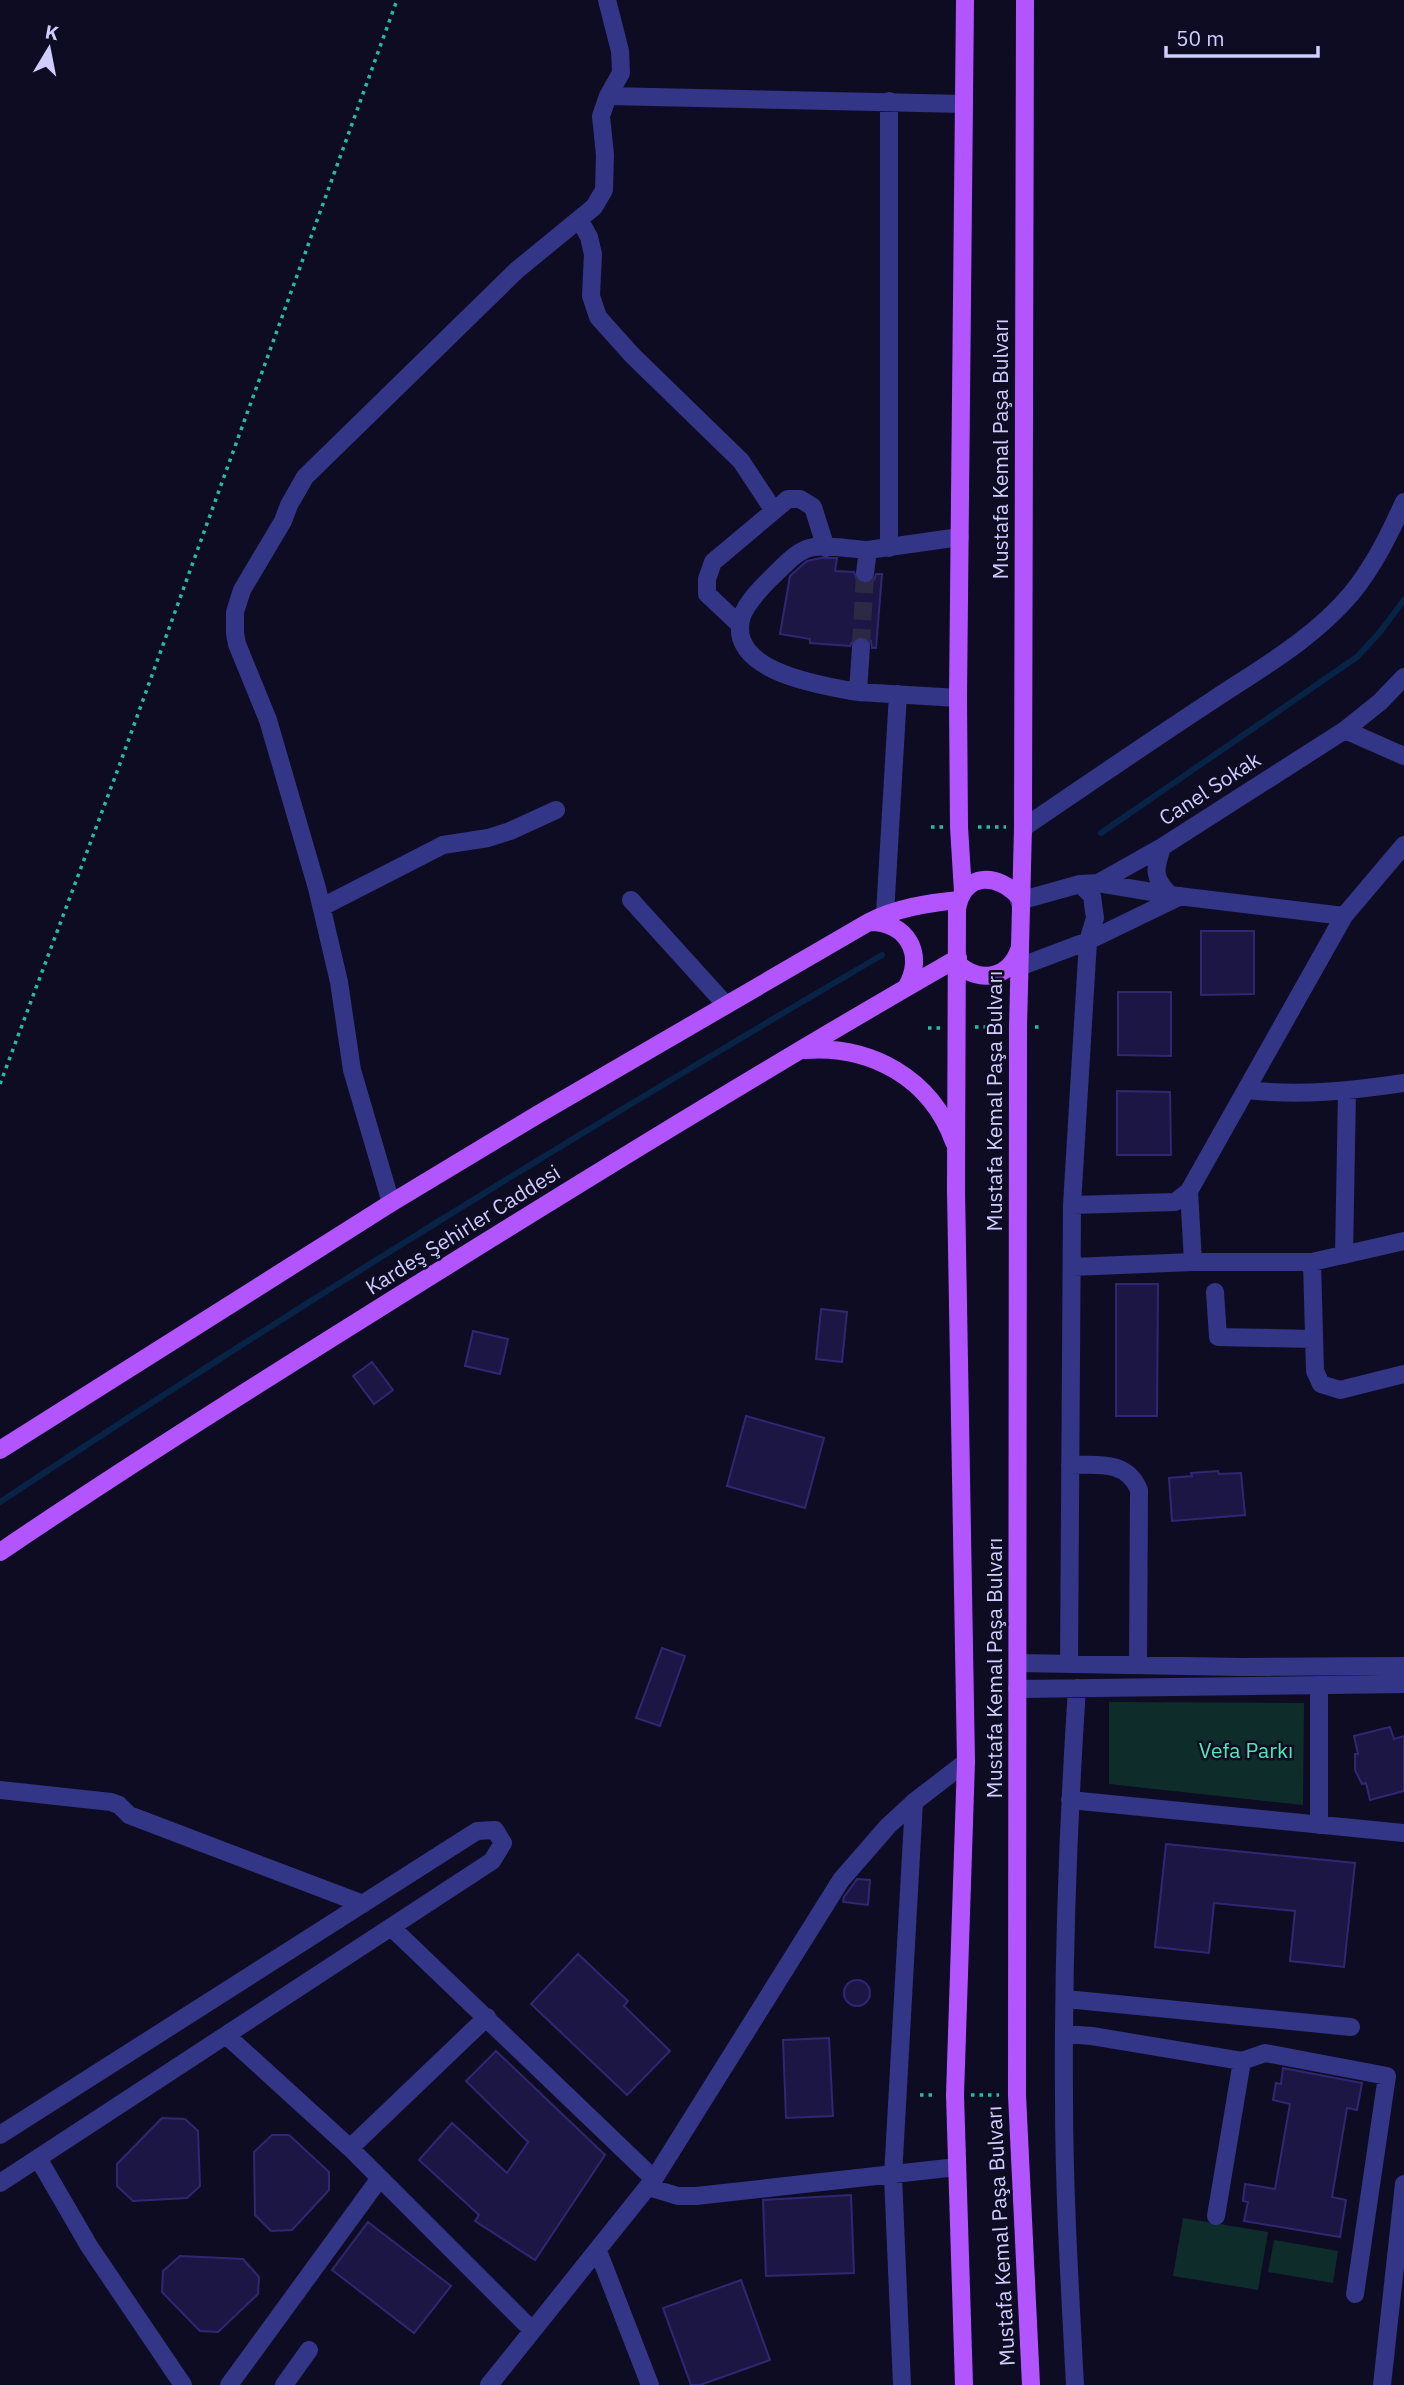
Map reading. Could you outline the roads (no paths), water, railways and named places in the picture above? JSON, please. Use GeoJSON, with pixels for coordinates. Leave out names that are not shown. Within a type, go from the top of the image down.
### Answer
{"type":"FeatureCollection","features":[{"type":"Feature","properties":{"kind":"main road","name":"Mustafa Kemal Paşa Bulvarı"},"geometry":{"type":"LineString","coordinates":[[961,896],[958,698],[965,0]]}},
{"type":"Feature","properties":{"kind":"main road","name":"Mustafa Kemal Paşa Bulvarı"},"geometry":{"type":"LineString","coordinates":[[1020,900],[1023,828],[1025,0]]}},
{"type":"Feature","properties":{"kind":"main road"},"geometry":{"type":"LineString","coordinates":[[0,1450],[391,1203],[877,918],[961,896],[976,881],[993,880],[1009,886],[1020,900],[1019,958],[1006,971],[990,976],[971,973],[958,961],[961,896]]}},
{"type":"Feature","properties":{"kind":"main road"},"geometry":{"type":"LineString","coordinates":[[877,918],[878,922],[897,928],[909,942],[915,961],[911,980],[906,988]]}},
{"type":"Feature","properties":{"kind":"main road","name":"Mustafa Kemal Paşa Bulvarı"},"geometry":{"type":"LineString","coordinates":[[1019,958],[1017,2095],[1031,2385]]}},
{"type":"Feature","properties":{"kind":"main road","name":"Mustafa Kemal Paşa Bulvarı"},"geometry":{"type":"LineString","coordinates":[[958,961],[956,1148],[966,1762],[955,2095],[964,2385]]}},
{"type":"Feature","properties":{"kind":"main road","name":"Kardeş Şehirler Caddesi"},"geometry":{"type":"LineString","coordinates":[[0,1552],[127,1467],[535,1211],[906,988],[958,961]]}},
{"type":"Feature","properties":{"kind":"main road"},"geometry":{"type":"LineString","coordinates":[[802,1050],[821,1048],[849,1051],[877,1059],[894,1068],[915,1083],[933,1102],[943,1117],[956,1148]]}},
{"type":"Feature","properties":{"kind":"street"},"geometry":{"type":"LineString","coordinates":[[391,1203],[352,1070],[339,982],[322,907],[268,720],[237,644],[234,622],[237,601],[305,477],[517,270],[594,207],[604,190],[605,155],[601,116],[608,96],[621,74],[620,51],[607,0]]}},
{"type":"Feature","properties":{"kind":"street"},"geometry":{"type":"LineString","coordinates":[[608,96],[964,104]]}},
{"type":"Feature","properties":{"kind":"street"},"geometry":{"type":"LineString","coordinates":[[889,101],[889,548]]}},
{"type":"Feature","properties":{"kind":"street"},"geometry":{"type":"LineString","coordinates":[[579,219],[589,237],[593,254],[591,296],[598,317],[632,355],[741,461],[774,511]]}},
{"type":"Feature","properties":{"kind":"street"},"geometry":{"type":"LineString","coordinates":[[826,548],[813,507],[807,502],[788,499],[713,562],[709,570],[707,594],[740,625],[745,645],[758,659],[780,674],[817,685],[858,692],[958,698]]}},
{"type":"Feature","properties":{"kind":"street"},"geometry":{"type":"LineString","coordinates":[[1023,828],[1272,662],[1317,628],[1363,578],[1386,541],[1404,502]]}},
{"type":"Feature","properties":{"kind":"street"},"geometry":{"type":"LineString","coordinates":[[740,625],[747,607],[791,558],[812,547],[868,550],[960,537]]}},
{"type":"Feature","properties":{"kind":"street"},"geometry":{"type":"LineString","coordinates":[[865,573],[868,550]]}},
{"type":"Feature","properties":{"kind":"street"},"geometry":{"type":"LineString","coordinates":[[858,692],[861,647]]}},
{"type":"Feature","properties":{"kind":"street","name":"Canel Sokak"},"geometry":{"type":"LineString","coordinates":[[1020,900],[1089,883],[1162,847],[1345,730],[1373,708],[1404,677]]}},
{"type":"Feature","properties":{"kind":"street"},"geometry":{"type":"LineString","coordinates":[[877,918],[898,694]]}},
{"type":"Feature","properties":{"kind":"street"},"geometry":{"type":"LineString","coordinates":[[1345,730],[1404,756]]}},
{"type":"Feature","properties":{"kind":"street"},"geometry":{"type":"LineString","coordinates":[[322,907],[443,845],[510,831],[556,810]]}},
{"type":"Feature","properties":{"kind":"street"},"geometry":{"type":"LineString","coordinates":[[1072,1205],[1175,1202],[1189,1191],[1344,916],[1404,845]]}},
{"type":"Feature","properties":{"kind":"street"},"geometry":{"type":"LineString","coordinates":[[1162,847],[1156,867],[1158,883],[1176,895]]}},
{"type":"Feature","properties":{"kind":"street"},"geometry":{"type":"LineString","coordinates":[[1069,1664],[1072,1205],[1088,942],[1095,918],[1089,883],[1344,916]]}},
{"type":"Feature","properties":{"kind":"street"},"geometry":{"type":"LineString","coordinates":[[1019,958],[1088,942],[1176,895]]}},
{"type":"Feature","properties":{"kind":"street"},"geometry":{"type":"LineString","coordinates":[[631,900],[726,1005]]}},
{"type":"Feature","properties":{"kind":"street"},"geometry":{"type":"LineString","coordinates":[[1247,1090],[1277,1093],[1347,1092],[1404,1083]]}},
{"type":"Feature","properties":{"kind":"street"},"geometry":{"type":"LineString","coordinates":[[1344,1255],[1347,1092]]}},
{"type":"Feature","properties":{"kind":"street"},"geometry":{"type":"LineString","coordinates":[[1189,1191],[1193,1262]]}},
{"type":"Feature","properties":{"kind":"street"},"geometry":{"type":"LineString","coordinates":[[1072,1267],[1193,1262],[1312,1262],[1404,1241]]}},
{"type":"Feature","properties":{"kind":"street"},"geometry":{"type":"LineString","coordinates":[[1312,1262],[1315,1371],[1321,1384],[1340,1390],[1404,1374]]}},
{"type":"Feature","properties":{"kind":"street"},"geometry":{"type":"LineString","coordinates":[[1215,1292],[1218,1337],[1314,1339]]}},
{"type":"Feature","properties":{"kind":"street"},"geometry":{"type":"LineString","coordinates":[[1070,1465],[1123,1469],[1139,1490],[1138,1665]]}},
{"type":"Feature","properties":{"kind":"street"},"geometry":{"type":"LineString","coordinates":[[1018,1663],[1241,1667],[1404,1666]]}},
{"type":"Feature","properties":{"kind":"street"},"geometry":{"type":"LineString","coordinates":[[1017,1689],[1404,1684]]}},
{"type":"Feature","properties":{"kind":"street"},"geometry":{"type":"LineString","coordinates":[[1319,1825],[1320,1685]]}},
{"type":"Feature","properties":{"kind":"street"},"geometry":{"type":"LineString","coordinates":[[1075,2385],[1066,2195],[1065,2034],[1066,1892],[1077,1688]]}},
{"type":"Feature","properties":{"kind":"street"},"geometry":{"type":"LineString","coordinates":[[489,2385],[651,2183],[841,1880],[863,1852],[914,1802],[966,1762]]}},
{"type":"Feature","properties":{"kind":"street"},"geometry":{"type":"LineString","coordinates":[[0,1790],[111,1802],[119,1805],[129,1815],[363,1905]]}},
{"type":"Feature","properties":{"kind":"street"},"geometry":{"type":"LineString","coordinates":[[1070,1800],[1404,1833]]}},
{"type":"Feature","properties":{"kind":"street"},"geometry":{"type":"LineString","coordinates":[[902,2385],[893,2176],[914,1802]]}},
{"type":"Feature","properties":{"kind":"street"},"geometry":{"type":"LineString","coordinates":[[0,2135],[477,1831],[495,1830],[503,1843],[492,1861],[0,2183]]}},
{"type":"Feature","properties":{"kind":"street"},"geometry":{"type":"LineString","coordinates":[[391,1927],[487,2017],[651,2183],[678,2196],[893,2176],[957,2167]]}},
{"type":"Feature","properties":{"kind":"street"},"geometry":{"type":"LineString","coordinates":[[1066,1999],[1351,2027]]}},
{"type":"Feature","properties":{"kind":"street"},"geometry":{"type":"LineString","coordinates":[[350,2148],[487,2017]]}},
{"type":"Feature","properties":{"kind":"street"},"geometry":{"type":"LineString","coordinates":[[1065,2034],[1242,2061],[1265,2053],[1387,2076],[1355,2294]]}},
{"type":"Feature","properties":{"kind":"street"},"geometry":{"type":"LineString","coordinates":[[226,2035],[350,2148],[532,2329]]}},
{"type":"Feature","properties":{"kind":"street"},"geometry":{"type":"LineString","coordinates":[[1216,2216],[1242,2061]]}},
{"type":"Feature","properties":{"kind":"street"},"geometry":{"type":"LineString","coordinates":[[38,2158],[89,2246],[183,2385]]}},
{"type":"Feature","properties":{"kind":"street"},"geometry":{"type":"LineString","coordinates":[[229,2385],[380,2178]]}},
{"type":"Feature","properties":{"kind":"street"},"geometry":{"type":"LineString","coordinates":[[1382,2385],[1397,2317],[1404,2184]]}},
{"type":"Feature","properties":{"kind":"street"},"geometry":{"type":"LineString","coordinates":[[598,2250],[650,2385]]}},
{"type":"Feature","properties":{"kind":"street"},"geometry":{"type":"LineString","coordinates":[[284,2385],[309,2350]]}},
{"type":"Feature","properties":{"kind":"waterway"},"geometry":{"type":"LineString","coordinates":[[1101,833],[1357,657],[1404,600]]}},
{"type":"Feature","properties":{"kind":"waterway"},"geometry":{"type":"LineString","coordinates":[[0,1502],[217,1360],[437,1222],[882,955]]}},
{"type":"Feature","properties":{"kind":"tunnel"},"geometry":{"type":"LineString","coordinates":[[861,647],[865,573]]}},
{"type":"Feature","properties":{"kind":"park label","name":"Vefa Parkı"},"geometry":{"type":"Point","coordinates":[1246,1751]}}]}
